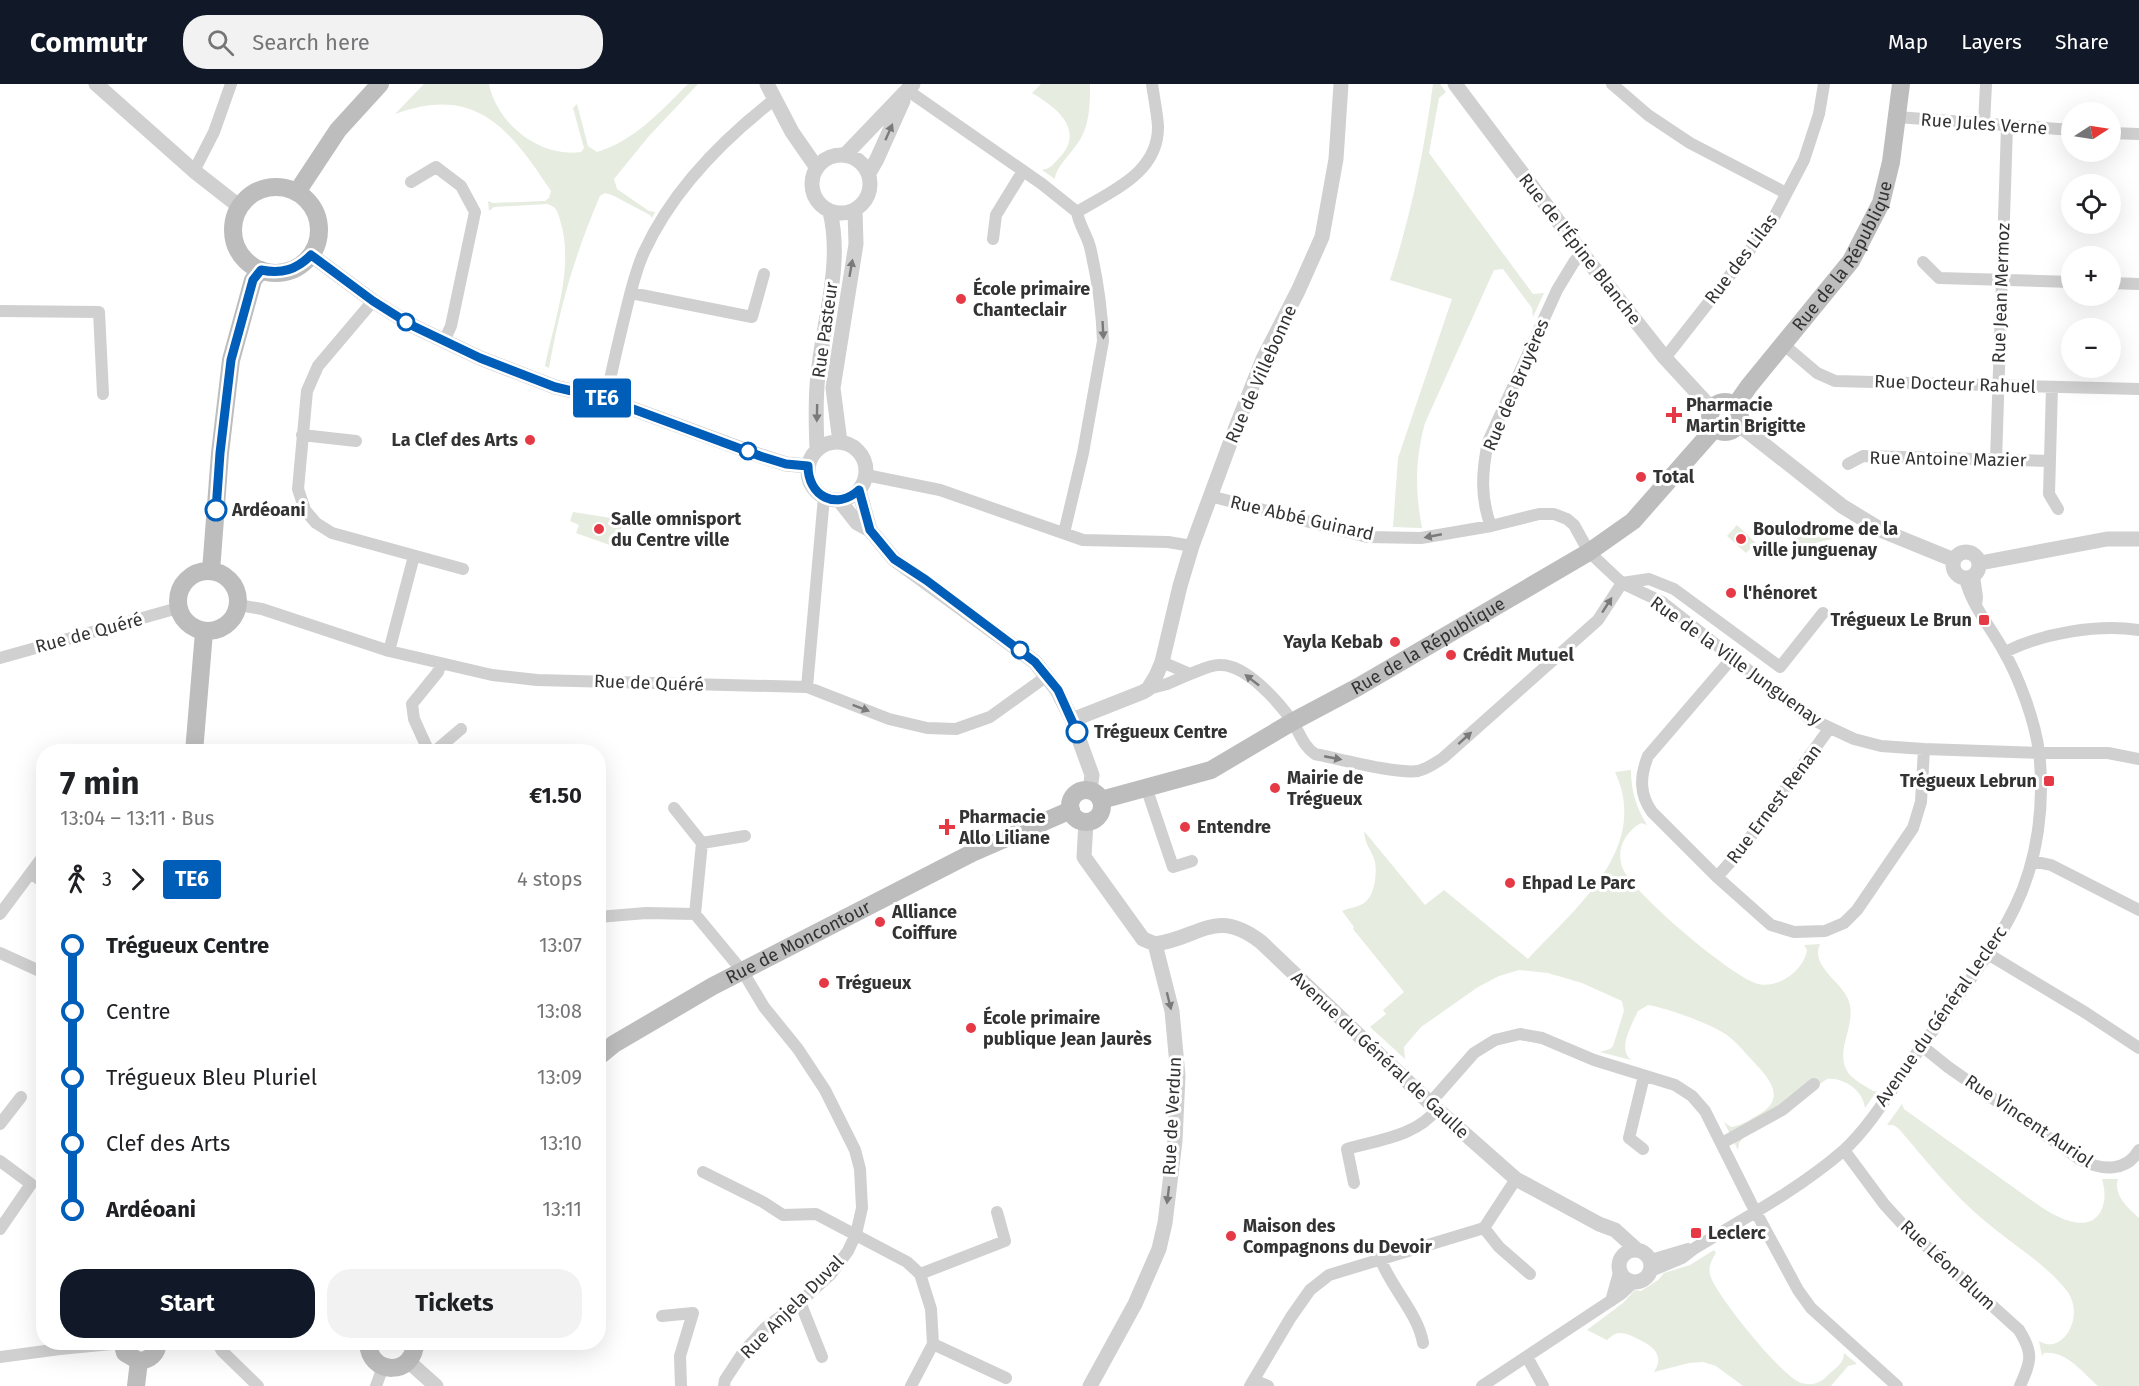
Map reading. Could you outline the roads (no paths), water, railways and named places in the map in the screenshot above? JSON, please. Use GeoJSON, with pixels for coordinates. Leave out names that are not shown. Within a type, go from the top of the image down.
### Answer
{"type":"FeatureCollection","features":[{"type":"Feature","properties":{"kind":"main road"},"geometry":{"type":"LineString","coordinates":[[297,192],[338,130],[380,84]]}},
{"type":"Feature","properties":{"kind":"main road","name":"Rue de la République"},"geometry":{"type":"LineString","coordinates":[[1737,415],[1783,344],[1851,261],[1881,203],[1891,162],[1901,84]]}},
{"type":"Feature","properties":{"kind":"main road"},"geometry":{"type":"LineString","coordinates":[[272,187],[297,192],[308,201],[318,221],[318,242],[311,255],[301,265],[288,271],[274,273],[250,264],[236,243],[235,219],[240,207],[248,197],[259,190],[272,187]]}},
{"type":"Feature","properties":{"kind":"main road"},"geometry":{"type":"LineString","coordinates":[[211,571],[220,453],[231,360],[253,280],[261,270]]}},
{"type":"Feature","properties":{"kind":"main road"},"geometry":{"type":"LineString","coordinates":[[1726,402],[1737,415],[1736,428],[1728,432],[1714,429],[1710,421],[1712,408],[1720,403],[1726,402]]}},
{"type":"Feature","properties":{"kind":"main road","name":"Rue de la République"},"geometry":{"type":"LineString","coordinates":[[1096,795],[1146,787],[1211,770],[1589,552],[1633,521],[1714,429]]}},
{"type":"Feature","properties":{"kind":"main road"},"geometry":{"type":"LineString","coordinates":[[201,571],[220,573],[234,586],[238,605],[235,614],[223,628],[204,632],[187,624],[178,608],[179,589],[192,574],[201,571]]}},
{"type":"Feature","properties":{"kind":"main road"},"geometry":{"type":"LineString","coordinates":[[195,744],[204,632]]}},
{"type":"Feature","properties":{"kind":"main road"},"geometry":{"type":"LineString","coordinates":[[1084,790],[1096,795],[1102,807],[1099,816],[1086,822],[1077,819],[1071,810],[1071,800],[1084,790]]}},
{"type":"Feature","properties":{"kind":"main road","name":"Rue de Moncontour"},"geometry":{"type":"LineString","coordinates":[[606,1050],[713,986],[972,853],[1071,810]]}},
{"type":"Feature","properties":{"kind":"main road"},"geometry":{"type":"LineString","coordinates":[[124,1350],[138,1361],[150,1358],[156,1350]]}},
{"type":"Feature","properties":{"kind":"main road"},"geometry":{"type":"LineString","coordinates":[[370,1350],[372,1358],[383,1367],[397,1368],[408,1361],[413,1350]]}},
{"type":"Feature","properties":{"kind":"main road"},"geometry":{"type":"LineString","coordinates":[[136,1386],[138,1361]]}},
{"type":"Feature","properties":{"kind":"street"},"geometry":{"type":"LineString","coordinates":[[96,84],[194,171],[240,207]]}},
{"type":"Feature","properties":{"kind":"street"},"geometry":{"type":"LineString","coordinates":[[194,171],[214,132],[231,84]]}},
{"type":"Feature","properties":{"kind":"street"},"geometry":{"type":"LineString","coordinates":[[767,84],[792,132],[817,168]]}},
{"type":"Feature","properties":{"kind":"street"},"geometry":{"type":"LineString","coordinates":[[1077,212],[1139,173],[1150,160],[1158,127],[1152,84]]}},
{"type":"Feature","properties":{"kind":"street","name":"Rue de Villebonne"},"geometry":{"type":"LineString","coordinates":[[1148,688],[1162,662],[1180,586],[1210,496],[1263,359],[1298,291],[1322,237],[1336,159],[1341,84]]}},
{"type":"Feature","properties":{"kind":"street","name":"Rue de l'Épine Blanche"},"geometry":{"type":"LineString","coordinates":[[1455,84],[1582,253],[1665,358],[1712,408]]}},
{"type":"Feature","properties":{"kind":"street"},"geometry":{"type":"LineString","coordinates":[[1612,84],[1647,115],[1689,143],[1786,193]]}},
{"type":"Feature","properties":{"kind":"street","name":"Rue des Lilas"},"geometry":{"type":"LineString","coordinates":[[1665,358],[1771,223],[1804,160],[1819,114],[1824,84]]}},
{"type":"Feature","properties":{"kind":"street"},"geometry":{"type":"LineString","coordinates":[[1984,124],[1986,84]]}},
{"type":"Feature","properties":{"kind":"street"},"geometry":{"type":"LineString","coordinates":[[910,87],[1077,212],[1078,222],[1089,245],[1103,323],[1103,341],[1083,453],[1064,533]]}},
{"type":"Feature","properties":{"kind":"street"},"geometry":{"type":"LineString","coordinates":[[844,155],[910,87]]}},
{"type":"Feature","properties":{"kind":"street"},"geometry":{"type":"LineString","coordinates":[[869,173],[859,160],[844,155],[829,157],[817,168],[813,176],[813,193],[817,201],[830,212],[855,211],[867,198],[870,190],[869,173],[910,87]]}},
{"type":"Feature","properties":{"kind":"street"},"geometry":{"type":"LineString","coordinates":[[606,399],[631,293],[643,254],[661,219],[680,192],[712,155],[775,99]]}},
{"type":"Feature","properties":{"kind":"street","name":"Rue Jules Verne"},"geometry":{"type":"LineString","coordinates":[[1897,117],[2061,129]]}},
{"type":"Feature","properties":{"kind":"street","name":"Rue Jean Mermoz"},"geometry":{"type":"LineString","coordinates":[[1996,460],[2007,127]]}},
{"type":"Feature","properties":{"kind":"street"},"geometry":{"type":"LineString","coordinates":[[2121,133],[2139,134]]}},
{"type":"Feature","properties":{"kind":"street"},"geometry":{"type":"LineString","coordinates":[[411,182],[436,167],[461,186],[475,212],[451,326],[444,340]]}},
{"type":"Feature","properties":{"kind":"street"},"geometry":{"type":"LineString","coordinates":[[993,239],[996,215],[1023,171]]}},
{"type":"Feature","properties":{"kind":"street","name":"Rue Pasteur"},"geometry":{"type":"LineString","coordinates":[[840,442],[832,388],[856,244],[855,211]]}},
{"type":"Feature","properties":{"kind":"street","name":"Rue Pasteur"},"geometry":{"type":"LineString","coordinates":[[817,449],[818,377],[835,254],[834,229],[830,212]]}},
{"type":"Feature","properties":{"kind":"street","name":"Rue des Bruyères"},"geometry":{"type":"LineString","coordinates":[[1491,526],[1482,489],[1488,442],[1553,298],[1574,262],[1582,253]]}},
{"type":"Feature","properties":{"kind":"street"},"geometry":{"type":"LineString","coordinates":[[311,255],[373,301],[411,325],[480,358],[555,387],[606,399],[760,456],[786,464],[808,466]]}},
{"type":"Feature","properties":{"kind":"street"},"geometry":{"type":"LineString","coordinates":[[1923,262],[1939,278],[2061,282]]}},
{"type":"Feature","properties":{"kind":"street"},"geometry":{"type":"LineString","coordinates":[[631,293],[752,317],[764,274]]}},
{"type":"Feature","properties":{"kind":"street"},"geometry":{"type":"LineString","coordinates":[[2121,283],[2139,284]]}},
{"type":"Feature","properties":{"kind":"street"},"geometry":{"type":"LineString","coordinates":[[373,301],[318,366],[307,391],[298,489],[305,510],[316,524],[332,533],[463,569]]}},
{"type":"Feature","properties":{"kind":"street"},"geometry":{"type":"LineString","coordinates":[[0,311],[99,312],[103,394]]}},
{"type":"Feature","properties":{"kind":"street","name":"Rue Docteur Rahuel"},"geometry":{"type":"LineString","coordinates":[[1783,344],[1817,373],[1835,381],[2139,389]]}},
{"type":"Feature","properties":{"kind":"street"},"geometry":{"type":"LineString","coordinates":[[2052,387],[2049,494],[2058,509]]}},
{"type":"Feature","properties":{"kind":"street"},"geometry":{"type":"LineString","coordinates":[[1737,415],[1842,506],[1883,531],[1954,560]]}},
{"type":"Feature","properties":{"kind":"street"},"geometry":{"type":"LineString","coordinates":[[302,435],[356,441]]}},
{"type":"Feature","properties":{"kind":"street"},"geometry":{"type":"LineString","coordinates":[[831,499],[854,495],[866,475],[866,466],[857,449],[840,442],[824,444],[811,457],[808,466],[811,484],[857,523],[870,530],[894,559],[926,580],[1035,662],[1058,690],[1072,720],[1092,775],[1096,795]]}},
{"type":"Feature","properties":{"kind":"street","name":"Rue Antoine Mazier"},"geometry":{"type":"LineString","coordinates":[[1848,464],[1863,456],[2049,461]]}},
{"type":"Feature","properties":{"kind":"street"},"geometry":{"type":"LineString","coordinates":[[866,475],[940,490],[1083,540],[1168,542],[1192,546]]}},
{"type":"Feature","properties":{"kind":"street"},"geometry":{"type":"LineString","coordinates":[[859,490],[870,530]]}},
{"type":"Feature","properties":{"kind":"street","name":"Rue Abbé Guinard"},"geometry":{"type":"LineString","coordinates":[[1210,496],[1367,537],[1420,538],[1491,526],[1539,514],[1554,514],[1567,519],[1574,525],[1589,552]]}},
{"type":"Feature","properties":{"kind":"street"},"geometry":{"type":"LineString","coordinates":[[807,687],[831,499]]}},
{"type":"Feature","properties":{"kind":"street"},"geometry":{"type":"LineString","coordinates":[[1973,572],[1976,556],[1969,552],[1960,553],[1954,560],[1955,572],[1973,572],[2107,539],[2139,539]]}},
{"type":"Feature","properties":{"kind":"street","name":"Rue de la Ville Junguenay"},"geometry":{"type":"LineString","coordinates":[[1589,552],[1622,583],[1662,602],[1809,717],[1829,729],[1854,739],[1881,746],[2039,753],[2108,753],[2139,759]]}},
{"type":"Feature","properties":{"kind":"street"},"geometry":{"type":"LineString","coordinates":[[389,651],[414,556]]}},
{"type":"Feature","properties":{"kind":"street","name":"Avenue du Général Leclerc"},"geometry":{"type":"LineString","coordinates":[[1651,1265],[1682,1258],[1815,1172],[1844,1150],[1868,1123],[1988,954],[2016,906],[2032,861],[2039,825],[2039,753],[2026,702],[2005,652],[1968,594],[1973,572]]}},
{"type":"Feature","properties":{"kind":"street"},"geometry":{"type":"LineString","coordinates":[[1072,720],[1148,688],[1167,684],[1219,664],[1233,666],[1256,681],[1292,722],[1308,749],[1316,754],[1393,769],[1418,771],[1430,767],[1443,758],[1598,620],[1622,583],[1649,579],[1674,589],[1780,667],[1823,613]]}},
{"type":"Feature","properties":{"kind":"street","name":"Rue de Quéré"},"geometry":{"type":"LineString","coordinates":[[238,605],[262,609],[389,651],[492,675],[537,680],[807,687],[889,719],[927,728],[956,729],[990,717],[1047,676]]}},
{"type":"Feature","properties":{"kind":"street","name":"Rue de Quéré"},"geometry":{"type":"LineString","coordinates":[[0,658],[178,608]]}},
{"type":"Feature","properties":{"kind":"street"},"geometry":{"type":"LineString","coordinates":[[2005,652],[2035,640],[2100,628],[2139,630]]}},
{"type":"Feature","properties":{"kind":"street"},"geometry":{"type":"LineString","coordinates":[[1733,657],[1648,756],[1642,770],[1641,786],[1646,804],[1652,812],[1717,877],[1771,925],[1794,932],[1825,931],[1844,923],[1857,910],[1913,828],[1921,802],[1924,749]]}},
{"type":"Feature","properties":{"kind":"street"},"geometry":{"type":"LineString","coordinates":[[1162,662],[1190,674]]}},
{"type":"Feature","properties":{"kind":"street"},"geometry":{"type":"LineString","coordinates":[[425,744],[414,719],[412,704],[438,672],[440,664]]}},
{"type":"Feature","properties":{"kind":"street"},"geometry":{"type":"LineString","coordinates":[[443,744],[461,729]]}},
{"type":"Feature","properties":{"kind":"street","name":"Rue Ernest Renan"},"geometry":{"type":"LineString","coordinates":[[1717,877],[1742,850],[1829,729]]}},
{"type":"Feature","properties":{"kind":"street"},"geometry":{"type":"LineString","coordinates":[[1146,787],[1173,867],[1192,861]]}},
{"type":"Feature","properties":{"kind":"street"},"geometry":{"type":"LineString","coordinates":[[606,916],[646,913],[695,914],[702,843],[674,808]]}},
{"type":"Feature","properties":{"kind":"street"},"geometry":{"type":"LineString","coordinates":[[1086,822],[1084,857],[1143,939],[1155,944]]}},
{"type":"Feature","properties":{"kind":"street"},"geometry":{"type":"LineString","coordinates":[[702,843],[745,836]]}},
{"type":"Feature","properties":{"kind":"street"},"geometry":{"type":"LineString","coordinates":[[2032,861],[2051,865],[2139,910]]}},
{"type":"Feature","properties":{"kind":"street"},"geometry":{"type":"LineString","coordinates":[[0,914],[36,866]]}},
{"type":"Feature","properties":{"kind":"street"},"geometry":{"type":"LineString","coordinates":[[31,873],[36,877]]}},
{"type":"Feature","properties":{"kind":"street","name":"Rue Anjela Duval"},"geometry":{"type":"LineString","coordinates":[[695,914],[743,972],[764,1008],[798,1049],[825,1090],[855,1150],[860,1169],[862,1208],[849,1251],[831,1274],[800,1302],[765,1328],[744,1351],[725,1380],[724,1386]]}},
{"type":"Feature","properties":{"kind":"street","name":"Avenue du Général de Gaulle"},"geometry":{"type":"LineString","coordinates":[[1155,944],[1211,926],[1234,927],[1248,932],[1434,1106],[1516,1179],[1599,1224],[1615,1230],[1632,1251]]}},
{"type":"Feature","properties":{"kind":"street","name":"Rue de Verdun"},"geometry":{"type":"LineString","coordinates":[[1090,1386],[1135,1304],[1159,1249],[1165,1223],[1175,1141],[1178,1076],[1172,1011],[1155,944]]}},
{"type":"Feature","properties":{"kind":"street"},"geometry":{"type":"LineString","coordinates":[[0,953],[36,970]]}},
{"type":"Feature","properties":{"kind":"street"},"geometry":{"type":"LineString","coordinates":[[1988,954],[2139,1048]]}},
{"type":"Feature","properties":{"kind":"street"},"geometry":{"type":"LineString","coordinates":[[1354,1183],[1347,1149],[1415,1130],[1431,1117],[1434,1106],[1474,1053],[1495,1040],[1520,1034],[1542,1038],[1594,1059],[1675,1085],[1692,1096],[1706,1111],[1755,1211],[1798,1290],[1811,1308],[1897,1386]]}},
{"type":"Feature","properties":{"kind":"street","name":"Rue Vincent Auriol"},"geometry":{"type":"LineString","coordinates":[[1922,1046],[1995,1100],[2096,1168],[2125,1165],[2139,1150]]}},
{"type":"Feature","properties":{"kind":"street"},"geometry":{"type":"LineString","coordinates":[[1643,1149],[1629,1138],[1644,1076]]}},
{"type":"Feature","properties":{"kind":"street"},"geometry":{"type":"LineString","coordinates":[[1722,1143],[1782,1110],[1814,1084]]}},
{"type":"Feature","properties":{"kind":"street"},"geometry":{"type":"LineString","coordinates":[[0,1124],[21,1097]]}},
{"type":"Feature","properties":{"kind":"street","name":"Rue Léon Blum"},"geometry":{"type":"LineString","coordinates":[[1844,1150],[1884,1204],[1904,1226],[2019,1330],[2028,1344],[2030,1354],[2029,1365],[2020,1386]]}},
{"type":"Feature","properties":{"kind":"street"},"geometry":{"type":"LineString","coordinates":[[0,1161],[31,1184],[0,1229]]}},
{"type":"Feature","properties":{"kind":"street"},"geometry":{"type":"LineString","coordinates":[[703,1173],[763,1202],[783,1215],[816,1214],[907,1262],[920,1274],[931,1309],[933,1344],[911,1386]]}},
{"type":"Feature","properties":{"kind":"street"},"geometry":{"type":"LineString","coordinates":[[1268,1386],[1252,1383],[1291,1317],[1310,1290],[1329,1275],[1484,1228],[1516,1179]]}},
{"type":"Feature","properties":{"kind":"street"},"geometry":{"type":"LineString","coordinates":[[920,1274],[1005,1241],[997,1212]]}},
{"type":"Feature","properties":{"kind":"street"},"geometry":{"type":"LineString","coordinates":[[1484,1228],[1499,1246],[1530,1274]]}},
{"type":"Feature","properties":{"kind":"street"},"geometry":{"type":"LineString","coordinates":[[1482,1386],[1611,1301],[1634,1282],[1644,1279],[1651,1265],[1645,1252],[1632,1251],[1620,1259],[1620,1269],[1611,1301]]}},
{"type":"Feature","properties":{"kind":"street"},"geometry":{"type":"LineString","coordinates":[[1380,1258],[1386,1276],[1421,1329],[1423,1343]]}},
{"type":"Feature","properties":{"kind":"street"},"geometry":{"type":"LineString","coordinates":[[1620,1269],[1625,1278],[1634,1282]]}},
{"type":"Feature","properties":{"kind":"street"},"geometry":{"type":"LineString","coordinates":[[800,1302],[822,1357]]}},
{"type":"Feature","properties":{"kind":"street"},"geometry":{"type":"LineString","coordinates":[[662,1316],[693,1313],[680,1356],[681,1386]]}},
{"type":"Feature","properties":{"kind":"street"},"geometry":{"type":"LineString","coordinates":[[933,1344],[1006,1378]]}},
{"type":"Feature","properties":{"kind":"street"},"geometry":{"type":"LineString","coordinates":[[0,1357],[47,1350]]}},
{"type":"Feature","properties":{"kind":"street"},"geometry":{"type":"LineString","coordinates":[[221,1350],[258,1386]]}},
{"type":"Feature","properties":{"kind":"street"},"geometry":{"type":"LineString","coordinates":[[1527,1357],[1543,1386]]}},
{"type":"Feature","properties":{"kind":"street"},"geometry":{"type":"LineString","coordinates":[[408,1361],[436,1386]]}},
{"type":"Feature","properties":{"kind":"street"},"geometry":{"type":"LineString","coordinates":[[376,1386],[383,1367]]}},
{"type":"Feature","properties":{"kind":"place","name":"École primaire Chanteclair"},"geometry":{"type":"Point","coordinates":[961,299]}},
{"type":"Feature","properties":{"kind":"place","name":"Pharmacie Martin Brigitte"},"geometry":{"type":"Point","coordinates":[1674,415]}},
{"type":"Feature","properties":{"kind":"place","name":"La Clef des Arts"},"geometry":{"type":"Point","coordinates":[530,440]}},
{"type":"Feature","properties":{"kind":"place","name":"Total"},"geometry":{"type":"Point","coordinates":[1641,477]}},
{"type":"Feature","properties":{"kind":"place","name":"Ardéoani"},"geometry":{"type":"Point","coordinates":[216,510]}},
{"type":"Feature","properties":{"kind":"place","name":"Salle omnisport du Centre ville"},"geometry":{"type":"Point","coordinates":[599,529]}},
{"type":"Feature","properties":{"kind":"place","name":"Boulodrome de la ville junguenay"},"geometry":{"type":"Point","coordinates":[1741,539]}},
{"type":"Feature","properties":{"kind":"place","name":"l'hénoret"},"geometry":{"type":"Point","coordinates":[1731,593]}},
{"type":"Feature","properties":{"kind":"place","name":"Trégueux Le Brun"},"geometry":{"type":"Point","coordinates":[1984,620]}},
{"type":"Feature","properties":{"kind":"place","name":"Yayla Kebab"},"geometry":{"type":"Point","coordinates":[1395,642]}},
{"type":"Feature","properties":{"kind":"place","name":"Crédit Mutuel"},"geometry":{"type":"Point","coordinates":[1451,655]}},
{"type":"Feature","properties":{"kind":"place","name":"Trégueux Centre"},"geometry":{"type":"Point","coordinates":[1077,732]}},
{"type":"Feature","properties":{"kind":"place","name":"Trégueux Lebrun"},"geometry":{"type":"Point","coordinates":[2049,781]}},
{"type":"Feature","properties":{"kind":"place","name":"Mairie de Trégueux"},"geometry":{"type":"Point","coordinates":[1275,788]}},
{"type":"Feature","properties":{"kind":"place","name":"Pharmacie Allo Liliane"},"geometry":{"type":"Point","coordinates":[947,827]}},
{"type":"Feature","properties":{"kind":"place","name":"Entendre"},"geometry":{"type":"Point","coordinates":[1185,827]}},
{"type":"Feature","properties":{"kind":"place","name":"Ehpad Le Parc"},"geometry":{"type":"Point","coordinates":[1510,883]}},
{"type":"Feature","properties":{"kind":"place","name":"Alliance Coiffure"},"geometry":{"type":"Point","coordinates":[880,922]}},
{"type":"Feature","properties":{"kind":"place","name":"Trégueux"},"geometry":{"type":"Point","coordinates":[824,983]}},
{"type":"Feature","properties":{"kind":"place","name":"École primaire publique Jean Jaurès"},"geometry":{"type":"Point","coordinates":[971,1028]}},
{"type":"Feature","properties":{"kind":"place","name":"Leclerc"},"geometry":{"type":"Point","coordinates":[1696,1233]}},
{"type":"Feature","properties":{"kind":"place","name":"Maison des Compagnons du Devoir"},"geometry":{"type":"Point","coordinates":[1231,1236]}}]}
